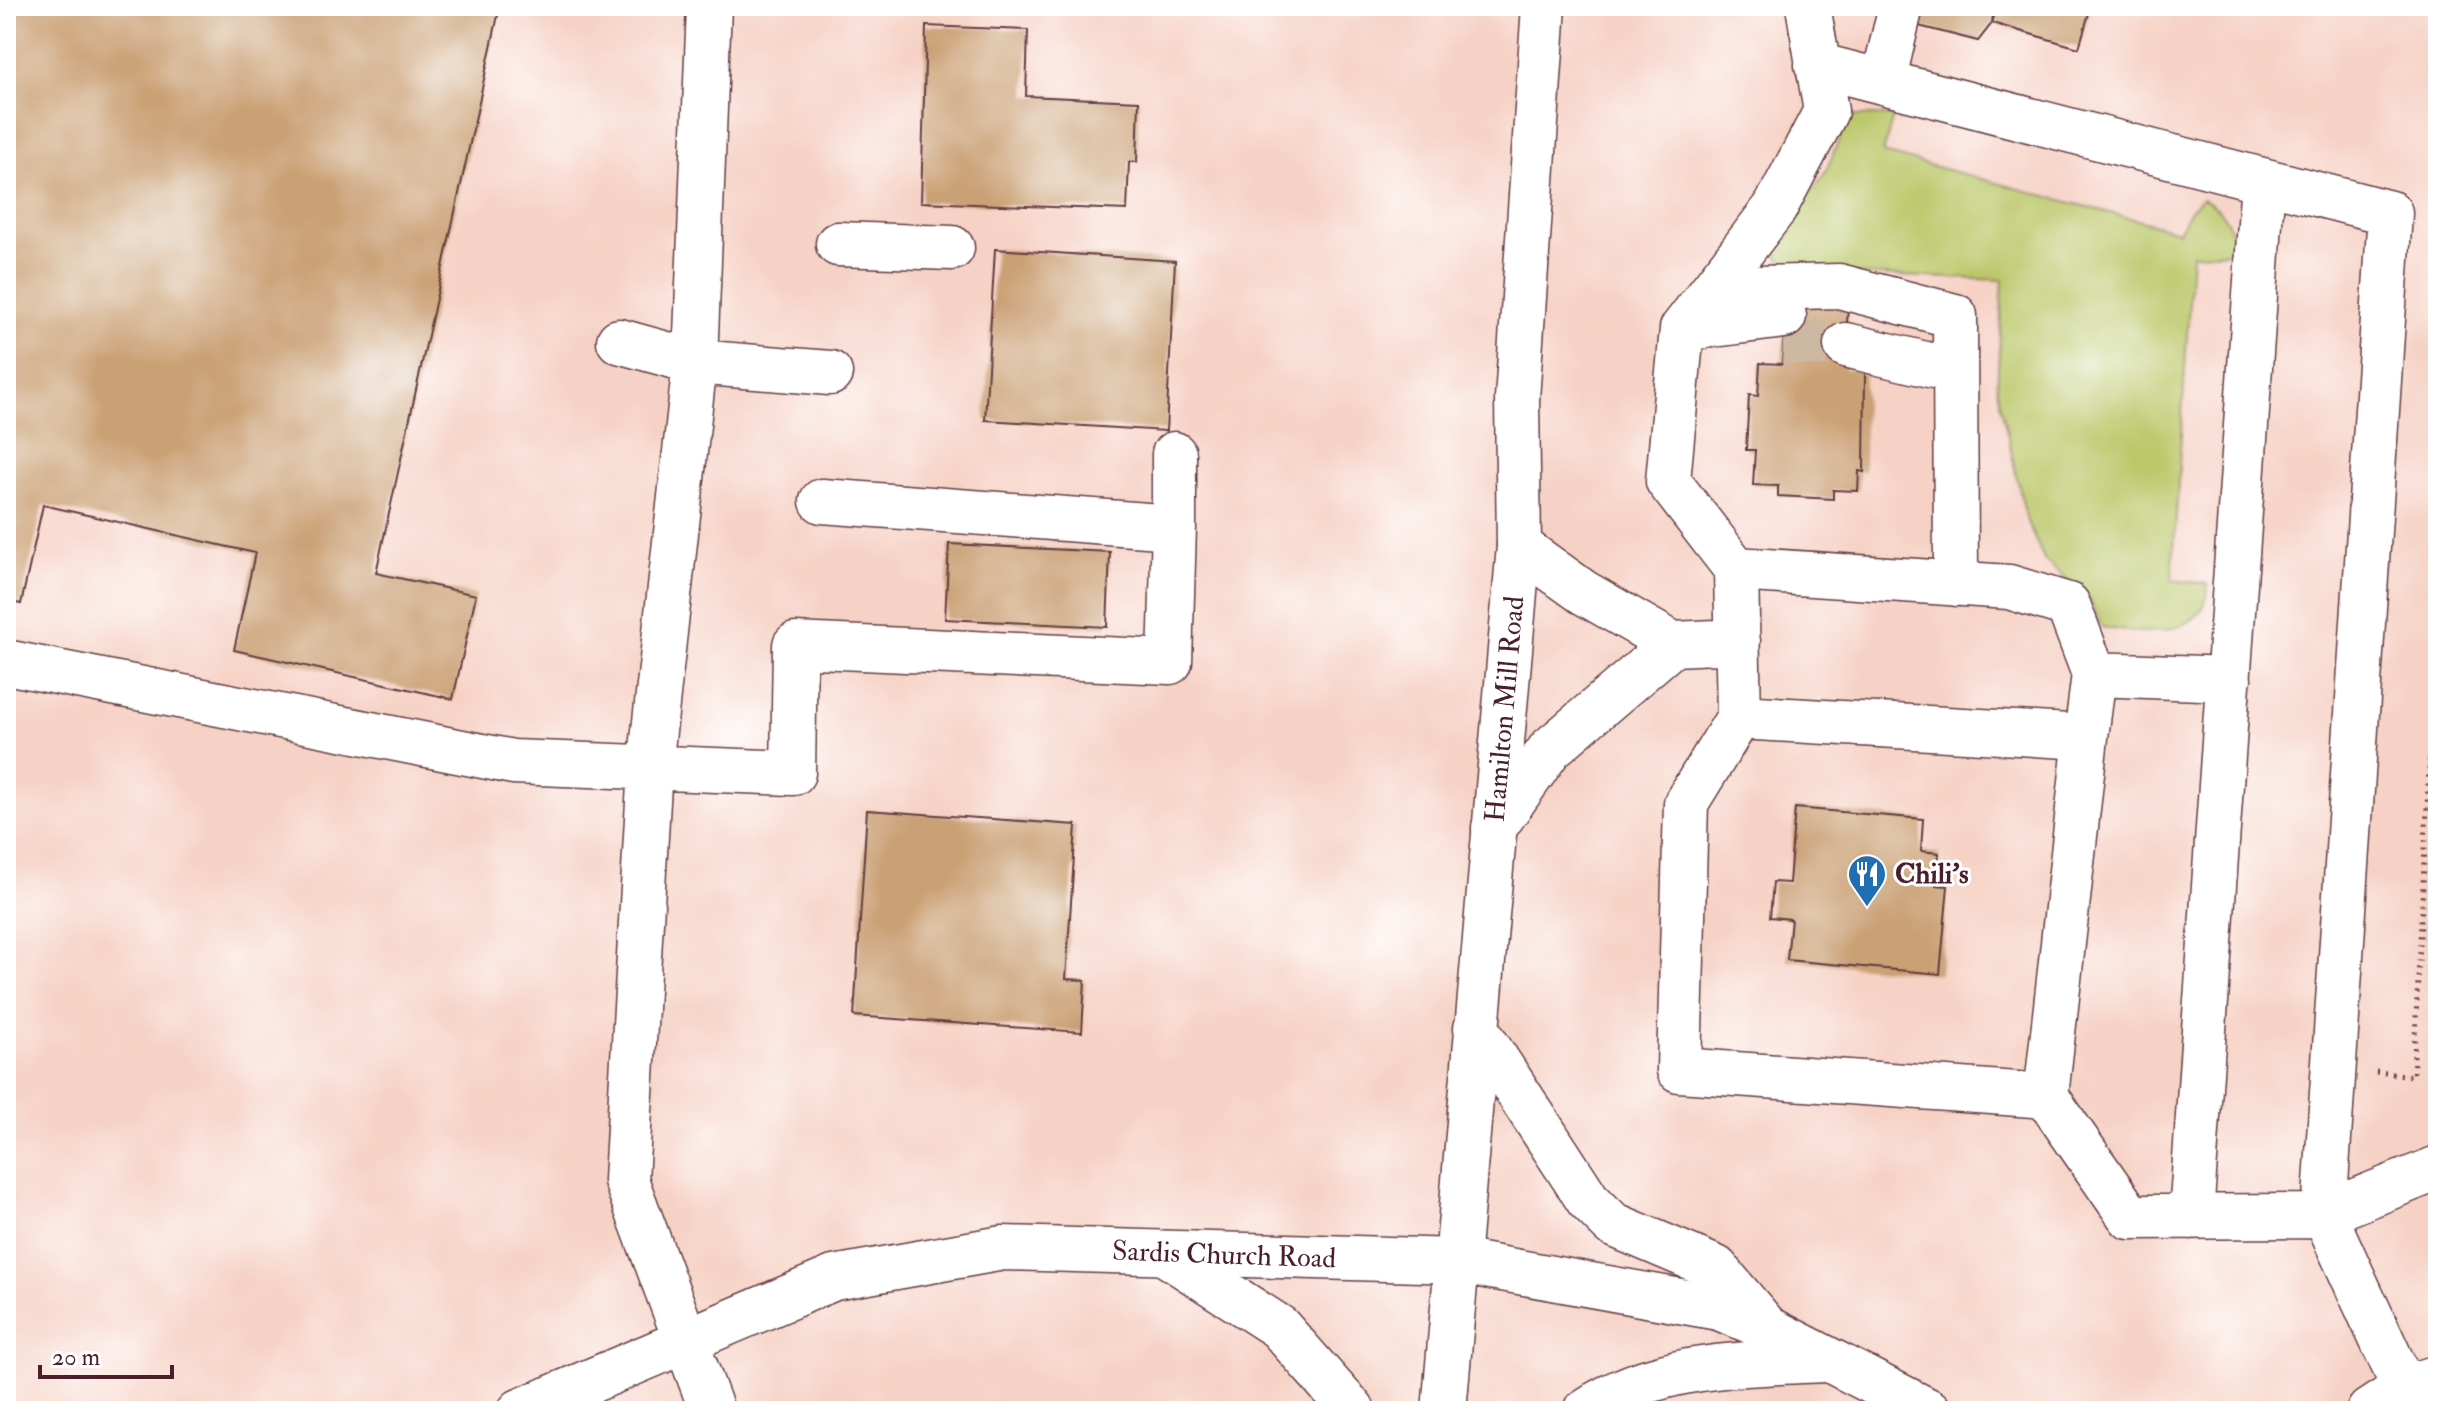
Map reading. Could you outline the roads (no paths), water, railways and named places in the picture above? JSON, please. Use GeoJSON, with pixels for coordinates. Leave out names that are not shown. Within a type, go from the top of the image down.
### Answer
{"type":"FeatureCollection","features":[{"type":"Feature","properties":{"kind":"main road"},"geometry":{"type":"LineString","coordinates":[[709,6],[695,362],[650,767],[626,1180],[712,1411]]}},
{"type":"Feature","properties":{"kind":"main road","name":"Hamilton Mill Road"},"geometry":{"type":"LineString","coordinates":[[1444,1411],[1519,546],[1517,399],[1544,6]]}},
{"type":"Feature","properties":{"kind":"main road"},"geometry":{"type":"LineString","coordinates":[[1808,6],[1826,111],[1775,208],[1682,334],[1668,481],[1736,569],[1739,717],[1686,803],[1679,1070],[2046,1096]]}},
{"type":"Feature","properties":{"kind":"main road"},"geometry":{"type":"LineString","coordinates":[[1883,82],[1901,6]]}},
{"type":"Feature","properties":{"kind":"main road"},"geometry":{"type":"LineString","coordinates":[[1817,65],[2390,213],[2324,1214],[2404,1392]]}},
{"type":"Feature","properties":{"kind":"main road"},"geometry":{"type":"LineString","coordinates":[[2191,1217],[2263,180]]}},
{"type":"Feature","properties":{"kind":"main road"},"geometry":{"type":"LineString","coordinates":[[838,244],[952,248]]}},
{"type":"Feature","properties":{"kind":"main road"},"geometry":{"type":"LineString","coordinates":[[1713,289],[1839,286],[1955,345]]}},
{"type":"Feature","properties":{"kind":"main road"},"geometry":{"type":"LineString","coordinates":[[1682,334],[1784,329]]}},
{"type":"Feature","properties":{"kind":"main road"},"geometry":{"type":"LineString","coordinates":[[1846,334],[1955,345]]}},
{"type":"Feature","properties":{"kind":"main road"},"geometry":{"type":"LineString","coordinates":[[619,341],[695,362],[830,373]]}},
{"type":"Feature","properties":{"kind":"main road"},"geometry":{"type":"LineString","coordinates":[[1955,345],[1956,584]]}},
{"type":"Feature","properties":{"kind":"main road"},"geometry":{"type":"LineString","coordinates":[[6,662],[513,762],[793,773],[795,645],[1170,662],[1174,454]]}},
{"type":"Feature","properties":{"kind":"main road"},"geometry":{"type":"LineString","coordinates":[[822,501],[1174,527]]}},
{"type":"Feature","properties":{"kind":"main road"},"geometry":{"type":"LineString","coordinates":[[1519,546],[1583,592],[1673,644],[1738,641]]}},
{"type":"Feature","properties":{"kind":"main road"},"geometry":{"type":"LineString","coordinates":[[1736,569],[2009,587],[2068,605],[2094,674],[2046,1096],[2130,1217],[2324,1214],[2438,1168]]}},
{"type":"Feature","properties":{"kind":"main road"},"geometry":{"type":"LineString","coordinates":[[1494,828],[1550,749],[1673,644]]}},
{"type":"Feature","properties":{"kind":"main road"},"geometry":{"type":"LineString","coordinates":[[2094,674],[2229,679]]}},
{"type":"Feature","properties":{"kind":"main road"},"geometry":{"type":"LineString","coordinates":[[1739,717],[2086,737]]}},
{"type":"Feature","properties":{"kind":"main road"},"geometry":{"type":"LineString","coordinates":[[1476,1028],[1588,1200],[1612,1224],[1716,1268],[1767,1328]]}},
{"type":"Feature","properties":{"kind":"main road","name":"Sardis Church Road"},"geometry":{"type":"LineString","coordinates":[[520,1411],[834,1278],[1003,1248],[1458,1261],[1719,1308],[1767,1328],[1929,1411]]}},
{"type":"Feature","properties":{"kind":"main road"},"geometry":{"type":"LineString","coordinates":[[1164,1253],[1279,1327],[1353,1411]]}},
{"type":"Feature","properties":{"kind":"main road"},"geometry":{"type":"LineString","coordinates":[[1585,1411],[1604,1398],[1664,1375],[1727,1365],[1825,1360]]}},
{"type":"Feature","properties":{"kind":"tunnel"},"geometry":{"type":"LineString","coordinates":[[1783,342],[1846,345]]}},
{"type":"Feature","properties":{"kind":"place","name":"Chili's"},"geometry":{"type":"Point","coordinates":[1867,908]}}]}
